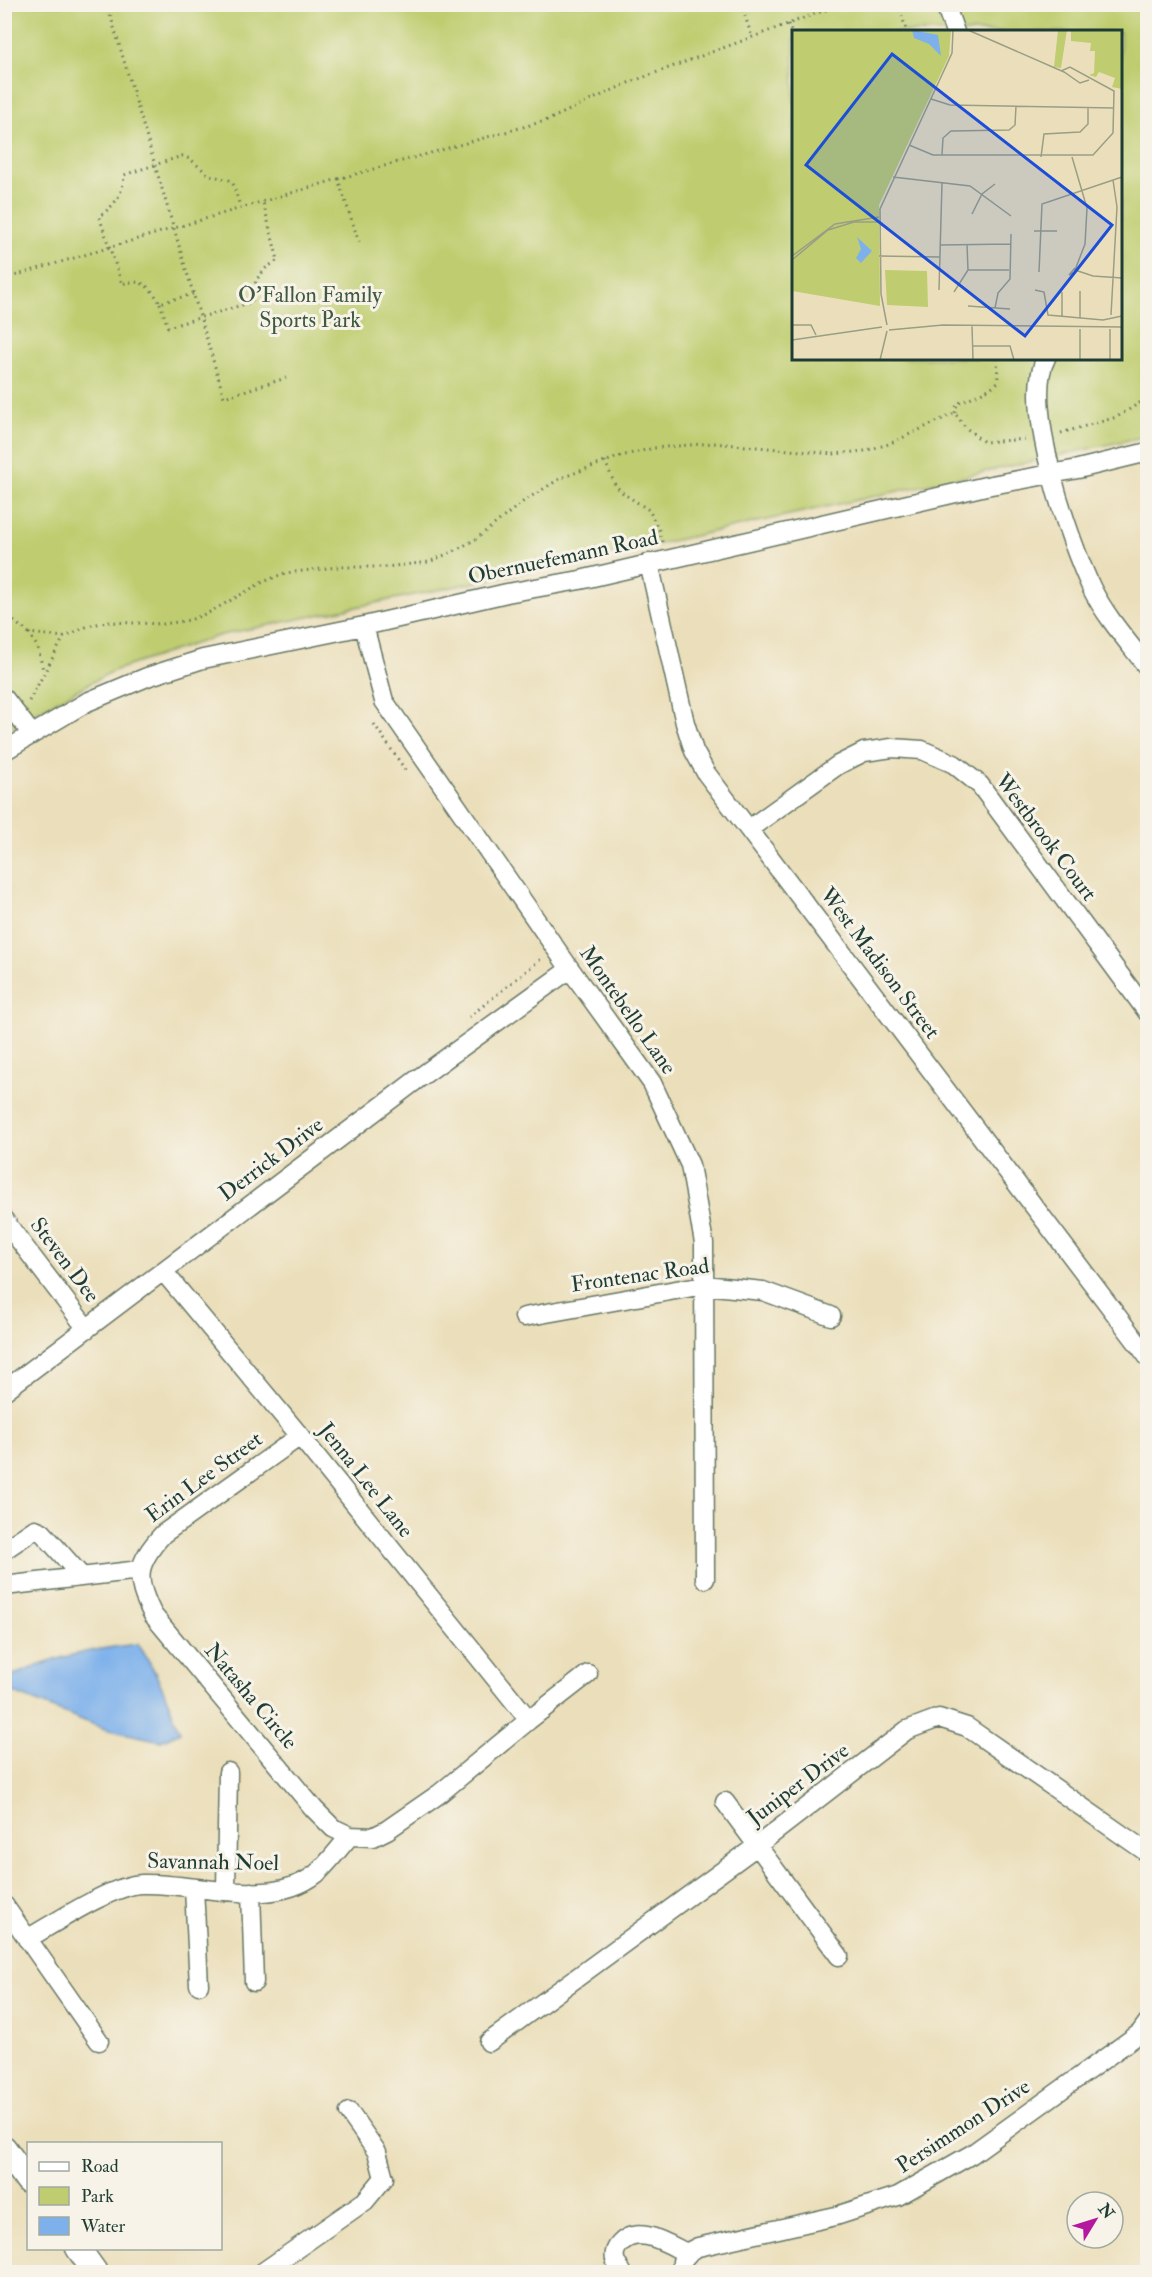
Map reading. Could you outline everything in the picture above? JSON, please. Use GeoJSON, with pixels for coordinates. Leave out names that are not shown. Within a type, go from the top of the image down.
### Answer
{"type":"FeatureCollection","features":[{"type":"Feature","properties":{"kind":"main road"},"geometry":{"type":"LineString","coordinates":[[4,2148],[27,2180]]}},
{"type":"Feature","properties":{"kind":"main road"},"geometry":{"type":"LineString","coordinates":[[79,2250],[95,2272]]}},
{"type":"Feature","properties":{"kind":"street"},"geometry":{"type":"LineString","coordinates":[[945,4],[954,30]]}},
{"type":"Feature","properties":{"kind":"street"},"geometry":{"type":"LineString","coordinates":[[1045,360],[1040,378],[1038,399],[1044,436],[1052,473],[1077,551],[1093,590],[1117,628],[1148,668]]}},
{"type":"Feature","properties":{"kind":"street","name":"Obernuefemann Road"},"geometry":{"type":"LineString","coordinates":[[4,751],[87,702],[147,677],[203,659],[364,626],[507,593],[580,580],[1148,452]]}},
{"type":"Feature","properties":{"kind":"street","name":"West Madison Street"},"geometry":{"type":"LineString","coordinates":[[649,563],[694,751],[706,773],[1148,1357]]}},
{"type":"Feature","properties":{"kind":"street","name":"Montebello Lane"},"geometry":{"type":"LineString","coordinates":[[364,626],[384,701],[652,1083],[690,1165],[704,1243],[705,1579]]}},
{"type":"Feature","properties":{"kind":"street"},"geometry":{"type":"LineString","coordinates":[[4,698],[31,733]]}},
{"type":"Feature","properties":{"kind":"street","name":"Westbrook Court"},"geometry":{"type":"LineString","coordinates":[[749,829],[838,765],[864,752],[892,748],[922,750],[954,764],[980,785],[1148,1013]]}},
{"type":"Feature","properties":{"kind":"street","name":"Derrick Drive"},"geometry":{"type":"LineString","coordinates":[[4,1390],[419,1078],[570,969]]}},
{"type":"Feature","properties":{"kind":"street","name":"Steven Dee"},"geometry":{"type":"LineString","coordinates":[[4,1220],[87,1329]]}},
{"type":"Feature","properties":{"kind":"street","name":"Jenna Lee Lane"},"geometry":{"type":"LineString","coordinates":[[164,1271],[528,1720]]}},
{"type":"Feature","properties":{"kind":"street","name":"Frontenac Road"},"geometry":{"type":"LineString","coordinates":[[524,1317],[704,1285],[763,1291],[831,1316]]}},
{"type":"Feature","properties":{"kind":"street","name":"Erin Lee Street"},"geometry":{"type":"LineString","coordinates":[[140,1570],[148,1550],[163,1534],[300,1436]]}},
{"type":"Feature","properties":{"kind":"street"},"geometry":{"type":"LineString","coordinates":[[4,1550],[35,1529],[42,1532],[82,1577]]}},
{"type":"Feature","properties":{"kind":"street"},"geometry":{"type":"LineString","coordinates":[[4,1586],[140,1570]]}},
{"type":"Feature","properties":{"kind":"street","name":"Natasha Circle"},"geometry":{"type":"LineString","coordinates":[[140,1570],[142,1593],[153,1615],[314,1809],[333,1828],[350,1836]]}},
{"type":"Feature","properties":{"kind":"street"},"geometry":{"type":"LineString","coordinates":[[350,1836],[373,1836],[387,1830],[440,1794],[528,1720],[588,1674]]}},
{"type":"Feature","properties":{"kind":"street","name":"Juniper Drive"},"geometry":{"type":"LineString","coordinates":[[489,2042],[758,1845],[907,1730],[939,1718],[968,1727],[1148,1852]]}},
{"type":"Feature","properties":{"kind":"street"},"geometry":{"type":"LineString","coordinates":[[226,1890],[228,1772]]}},
{"type":"Feature","properties":{"kind":"street"},"geometry":{"type":"LineString","coordinates":[[725,1802],[839,1956]]}},
{"type":"Feature","properties":{"kind":"street","name":"Savannah Noel"},"geometry":{"type":"LineString","coordinates":[[27,1939],[118,1888],[141,1884],[251,1892],[292,1887],[316,1874],[350,1836]]}},
{"type":"Feature","properties":{"kind":"street"},"geometry":{"type":"LineString","coordinates":[[194,1888],[199,1985]]}},
{"type":"Feature","properties":{"kind":"street"},"geometry":{"type":"LineString","coordinates":[[251,1892],[254,1983]]}},
{"type":"Feature","properties":{"kind":"street"},"geometry":{"type":"LineString","coordinates":[[4,1905],[99,2041]]}},
{"type":"Feature","properties":{"kind":"street","name":"Persimmon Drive"},"geometry":{"type":"LineString","coordinates":[[684,2262],[698,2247],[836,2216],[898,2196],[972,2154],[1140,2033],[1148,2022]]}},
{"type":"Feature","properties":{"kind":"street"},"geometry":{"type":"LineString","coordinates":[[263,2272],[365,2201],[384,2178],[377,2152],[349,2112]]}},
{"type":"Feature","properties":{"kind":"street"},"geometry":{"type":"LineString","coordinates":[[622,2272],[615,2262],[615,2250],[623,2240],[636,2235],[651,2236],[684,2262]]}},
{"type":"Feature","properties":{"kind":"path"},"geometry":{"type":"LineString","coordinates":[[107,4],[224,398],[286,378]]}},
{"type":"Feature","properties":{"kind":"path"},"geometry":{"type":"LineString","coordinates":[[741,4],[752,37]]}},
{"type":"Feature","properties":{"kind":"path"},"geometry":{"type":"LineString","coordinates":[[4,279],[174,230],[338,179],[548,120],[628,83],[843,4]]}},
{"type":"Feature","properties":{"kind":"path"},"geometry":{"type":"LineString","coordinates":[[898,4],[907,30]]}},
{"type":"Feature","properties":{"kind":"path"},"geometry":{"type":"LineString","coordinates":[[788,24],[792,33]]}},
{"type":"Feature","properties":{"kind":"path"},"geometry":{"type":"LineString","coordinates":[[241,209],[233,184],[229,180],[209,175],[190,159],[182,156],[124,175],[122,191],[116,203],[99,216],[122,284],[138,282],[147,286],[160,303],[168,327],[252,302],[256,280],[266,268],[278,260],[262,202]]}},
{"type":"Feature","properties":{"kind":"path"},"geometry":{"type":"LineString","coordinates":[[338,179],[359,242]]}},
{"type":"Feature","properties":{"kind":"path"},"geometry":{"type":"LineString","coordinates":[[160,303],[193,294]]}},
{"type":"Feature","properties":{"kind":"path"},"geometry":{"type":"LineString","coordinates":[[997,360],[998,382],[989,389],[957,404],[955,413],[966,428],[984,442],[1016,441],[1073,431],[1117,417],[1141,402],[1148,390]]}},
{"type":"Feature","properties":{"kind":"path"},"geometry":{"type":"LineString","coordinates":[[29,633],[64,637],[88,626],[106,622],[164,624],[190,620],[285,573],[338,567],[386,567],[429,562],[476,539],[524,501],[561,478],[605,461],[654,448],[713,443],[834,453],[864,451],[889,444],[955,413]]}},
{"type":"Feature","properties":{"kind":"path"},"geometry":{"type":"LineString","coordinates":[[605,461],[615,485],[649,510],[662,542]]}},
{"type":"Feature","properties":{"kind":"path"},"geometry":{"type":"LineString","coordinates":[[4,614],[29,633],[38,648],[43,672]]}},
{"type":"Feature","properties":{"kind":"path"},"geometry":{"type":"LineString","coordinates":[[28,702],[64,637]]}},
{"type":"Feature","properties":{"kind":"path"},"geometry":{"type":"LineString","coordinates":[[374,724],[405,771]]}},
{"type":"Feature","properties":{"kind":"path"},"geometry":{"type":"LineString","coordinates":[[469,1017],[542,960]]}},
{"type":"Feature","properties":{"kind":"green space","name":"O'Fallon Family Sports Park"},"geometry":{"type":"Polygon","coordinates":[[[5,5],[1147,5],[1147,436],[649,546],[221,635],[113,671],[25,718],[5,732],[5,5]]]}},
{"type":"Feature","properties":{"kind":"water"},"geometry":{"type":"Polygon","coordinates":[[[138,1644],[156,1676],[180,1732],[161,1741],[105,1729],[9,1691],[6,1677],[75,1654],[138,1644]]]}}]}
